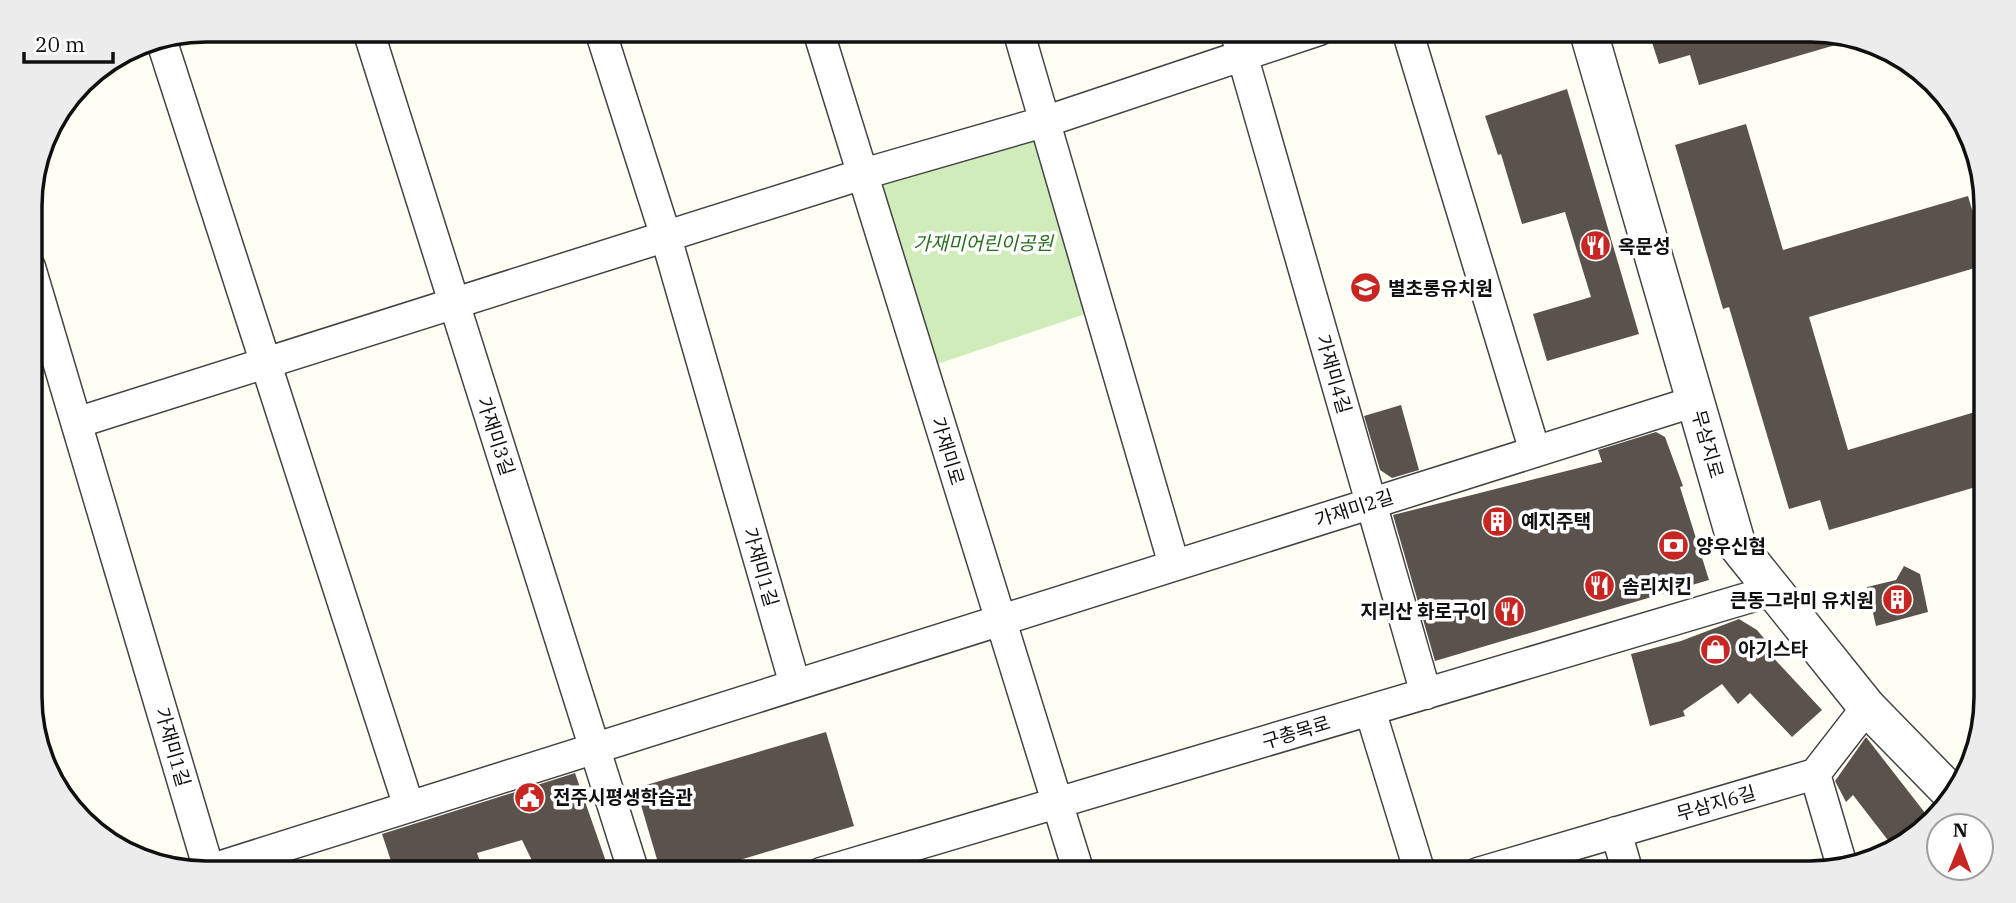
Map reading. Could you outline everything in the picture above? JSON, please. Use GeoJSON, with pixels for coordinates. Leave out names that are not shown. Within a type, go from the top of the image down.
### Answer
{"type":"FeatureCollection","features":[{"type":"Feature","properties":{"kind":"street","name":"가재미3길"},"geometry":{"type":"LineString","coordinates":[[372,42],[595,748]]}},
{"type":"Feature","properties":{"kind":"street","name":"가재미로"},"geometry":{"type":"LineString","coordinates":[[822,42],[1075,861]]}},
{"type":"Feature","properties":{"kind":"street"},"geometry":{"type":"LineString","coordinates":[[1022,42],[1047,121],[1174,565]]}},
{"type":"Feature","properties":{"kind":"street"},"geometry":{"type":"LineString","coordinates":[[42,305],[79,422],[863,174],[1047,121],[1239,42]]}},
{"type":"Feature","properties":{"kind":"street","name":"가재미4길"},"geometry":{"type":"LineString","coordinates":[[1239,42],[1426,694]]}},
{"type":"Feature","properties":{"kind":"street"},"geometry":{"type":"LineString","coordinates":[[1411,42],[1535,452]]}},
{"type":"Feature","properties":{"kind":"street","name":"무삼지로"},"geometry":{"type":"LineString","coordinates":[[1591,42],[1737,545],[1771,591],[1867,707],[1946,788]]}},
{"type":"Feature","properties":{"kind":"street"},"geometry":{"type":"LineString","coordinates":[[604,43],[666,237]]}},
{"type":"Feature","properties":{"kind":"street"},"geometry":{"type":"LineString","coordinates":[[164,48],[268,362],[409,807]]}},
{"type":"Feature","properties":{"kind":"street","name":"가재미1길"},"geometry":{"type":"LineString","coordinates":[[666,237],[795,685]]}},
{"type":"Feature","properties":{"kind":"street","name":"가재미2길"},"geometry":{"type":"LineString","coordinates":[[1000,620],[1696,401]]}},
{"type":"Feature","properties":{"kind":"street","name":"가재미1길"},"geometry":{"type":"LineString","coordinates":[[79,422],[206,861]]}},
{"type":"Feature","properties":{"kind":"street","name":"구총목로"},"geometry":{"type":"LineString","coordinates":[[861,861],[1771,591]]}},
{"type":"Feature","properties":{"kind":"street","name":"가재미1길"},"geometry":{"type":"LineString","coordinates":[[238,861],[1000,620]]}},
{"type":"Feature","properties":{"kind":"street"},"geometry":{"type":"LineString","coordinates":[[1840,858],[1815,774],[1867,707]]}},
{"type":"Feature","properties":{"kind":"street"},"geometry":{"type":"LineString","coordinates":[[1370,710],[1416,861]]}},
{"type":"Feature","properties":{"kind":"street"},"geometry":{"type":"LineString","coordinates":[[595,748],[630,861]]}},
{"type":"Feature","properties":{"kind":"street","name":"무삼지6길"},"geometry":{"type":"LineString","coordinates":[[1518,861],[1815,774]]}},
{"type":"Feature","properties":{"kind":"street"},"geometry":{"type":"LineString","coordinates":[[1616,832],[1624,861]]}},
{"type":"Feature","properties":{"kind":"green space","name":"가재미어린이공원"},"geometry":{"type":"Polygon","coordinates":[[[1047,121],[1100,309],[923,369],[863,174],[1047,121]]]}},
{"type":"Feature","properties":{"kind":"building"},"geometry":{"type":"Polygon","coordinates":[[[1652,42],[1838,44],[1699,85],[1690,55],[1659,64],[1652,42]]]}},
{"type":"Feature","properties":{"kind":"building"},"geometry":{"type":"Polygon","coordinates":[[[1567,89],[1639,334],[1547,361],[1533,314],[1591,297],[1565,212],[1522,224],[1501,154],[1498,155],[1485,116],[1567,89]]]}},
{"type":"Feature","properties":{"kind":"building"},"geometry":{"type":"Polygon","coordinates":[[[1746,124],[1783,250],[1968,196],[1974,216],[1974,268],[1809,317],[1848,450],[1974,412],[1974,488],[1829,530],[1820,500],[1789,509],[1729,307],[1723,309],[1675,145],[1746,124]]]}},
{"type":"Feature","properties":{"kind":"building"},"geometry":{"type":"Polygon","coordinates":[[[1401,405],[1419,470],[1392,478],[1380,470],[1364,416],[1401,405]]]}},
{"type":"Feature","properties":{"kind":"building"},"geometry":{"type":"Polygon","coordinates":[[[1656,432],[1665,437],[1683,486],[1680,487],[1709,580],[1435,661],[1393,515],[1602,462],[1598,450],[1656,432]]]}},
{"type":"Feature","properties":{"kind":"building","name":"큰동그라미 유치원"},"geometry":{"type":"Polygon","coordinates":[[[1904,566],[1920,574],[1928,612],[1876,626],[1867,587],[1896,580],[1904,566]]]}},
{"type":"Feature","properties":{"kind":"building"},"geometry":{"type":"Polygon","coordinates":[[[1739,619],[1757,630],[1773,649],[1768,652],[1822,710],[1792,737],[1750,693],[1738,704],[1722,684],[1683,711],[1685,716],[1650,726],[1631,654],[1681,641],[1739,619]]]}},
{"type":"Feature","properties":{"kind":"building"},"geometry":{"type":"Polygon","coordinates":[[[826,732],[854,826],[736,861],[657,861],[636,788],[826,732]]]}},
{"type":"Feature","properties":{"kind":"building"},"geometry":{"type":"Polygon","coordinates":[[[1866,737],[1925,813],[1888,841],[1853,795],[1846,802],[1835,781],[1866,737]]]}},
{"type":"Feature","properties":{"kind":"building","name":"전주시평생학습관"},"geometry":{"type":"Polygon","coordinates":[[[575,773],[606,861],[532,861],[522,840],[477,853],[480,861],[391,861],[382,834],[575,773]]]}},
{"type":"Feature","properties":{"kind":"place","name":"옥문성"},"geometry":{"type":"Point","coordinates":[1595,246]}},
{"type":"Feature","properties":{"kind":"place","name":"별초롱유치원"},"geometry":{"type":"Point","coordinates":[1365,288]}},
{"type":"Feature","properties":{"kind":"place","name":"예지주택"},"geometry":{"type":"Point","coordinates":[1498,521]}},
{"type":"Feature","properties":{"kind":"place","name":"양우신협"},"geometry":{"type":"Point","coordinates":[1673,546]}},
{"type":"Feature","properties":{"kind":"place","name":"솜리치킨"},"geometry":{"type":"Point","coordinates":[1599,586]}},
{"type":"Feature","properties":{"kind":"place","name":"큰동그라미 유치원"},"geometry":{"type":"Point","coordinates":[1897,600]}},
{"type":"Feature","properties":{"kind":"place","name":"지리산 화로구이"},"geometry":{"type":"Point","coordinates":[1510,611]}},
{"type":"Feature","properties":{"kind":"place","name":"아기스타"},"geometry":{"type":"Point","coordinates":[1715,649]}},
{"type":"Feature","properties":{"kind":"place","name":"전주시평생학습관"},"geometry":{"type":"Point","coordinates":[530,797]}}]}
